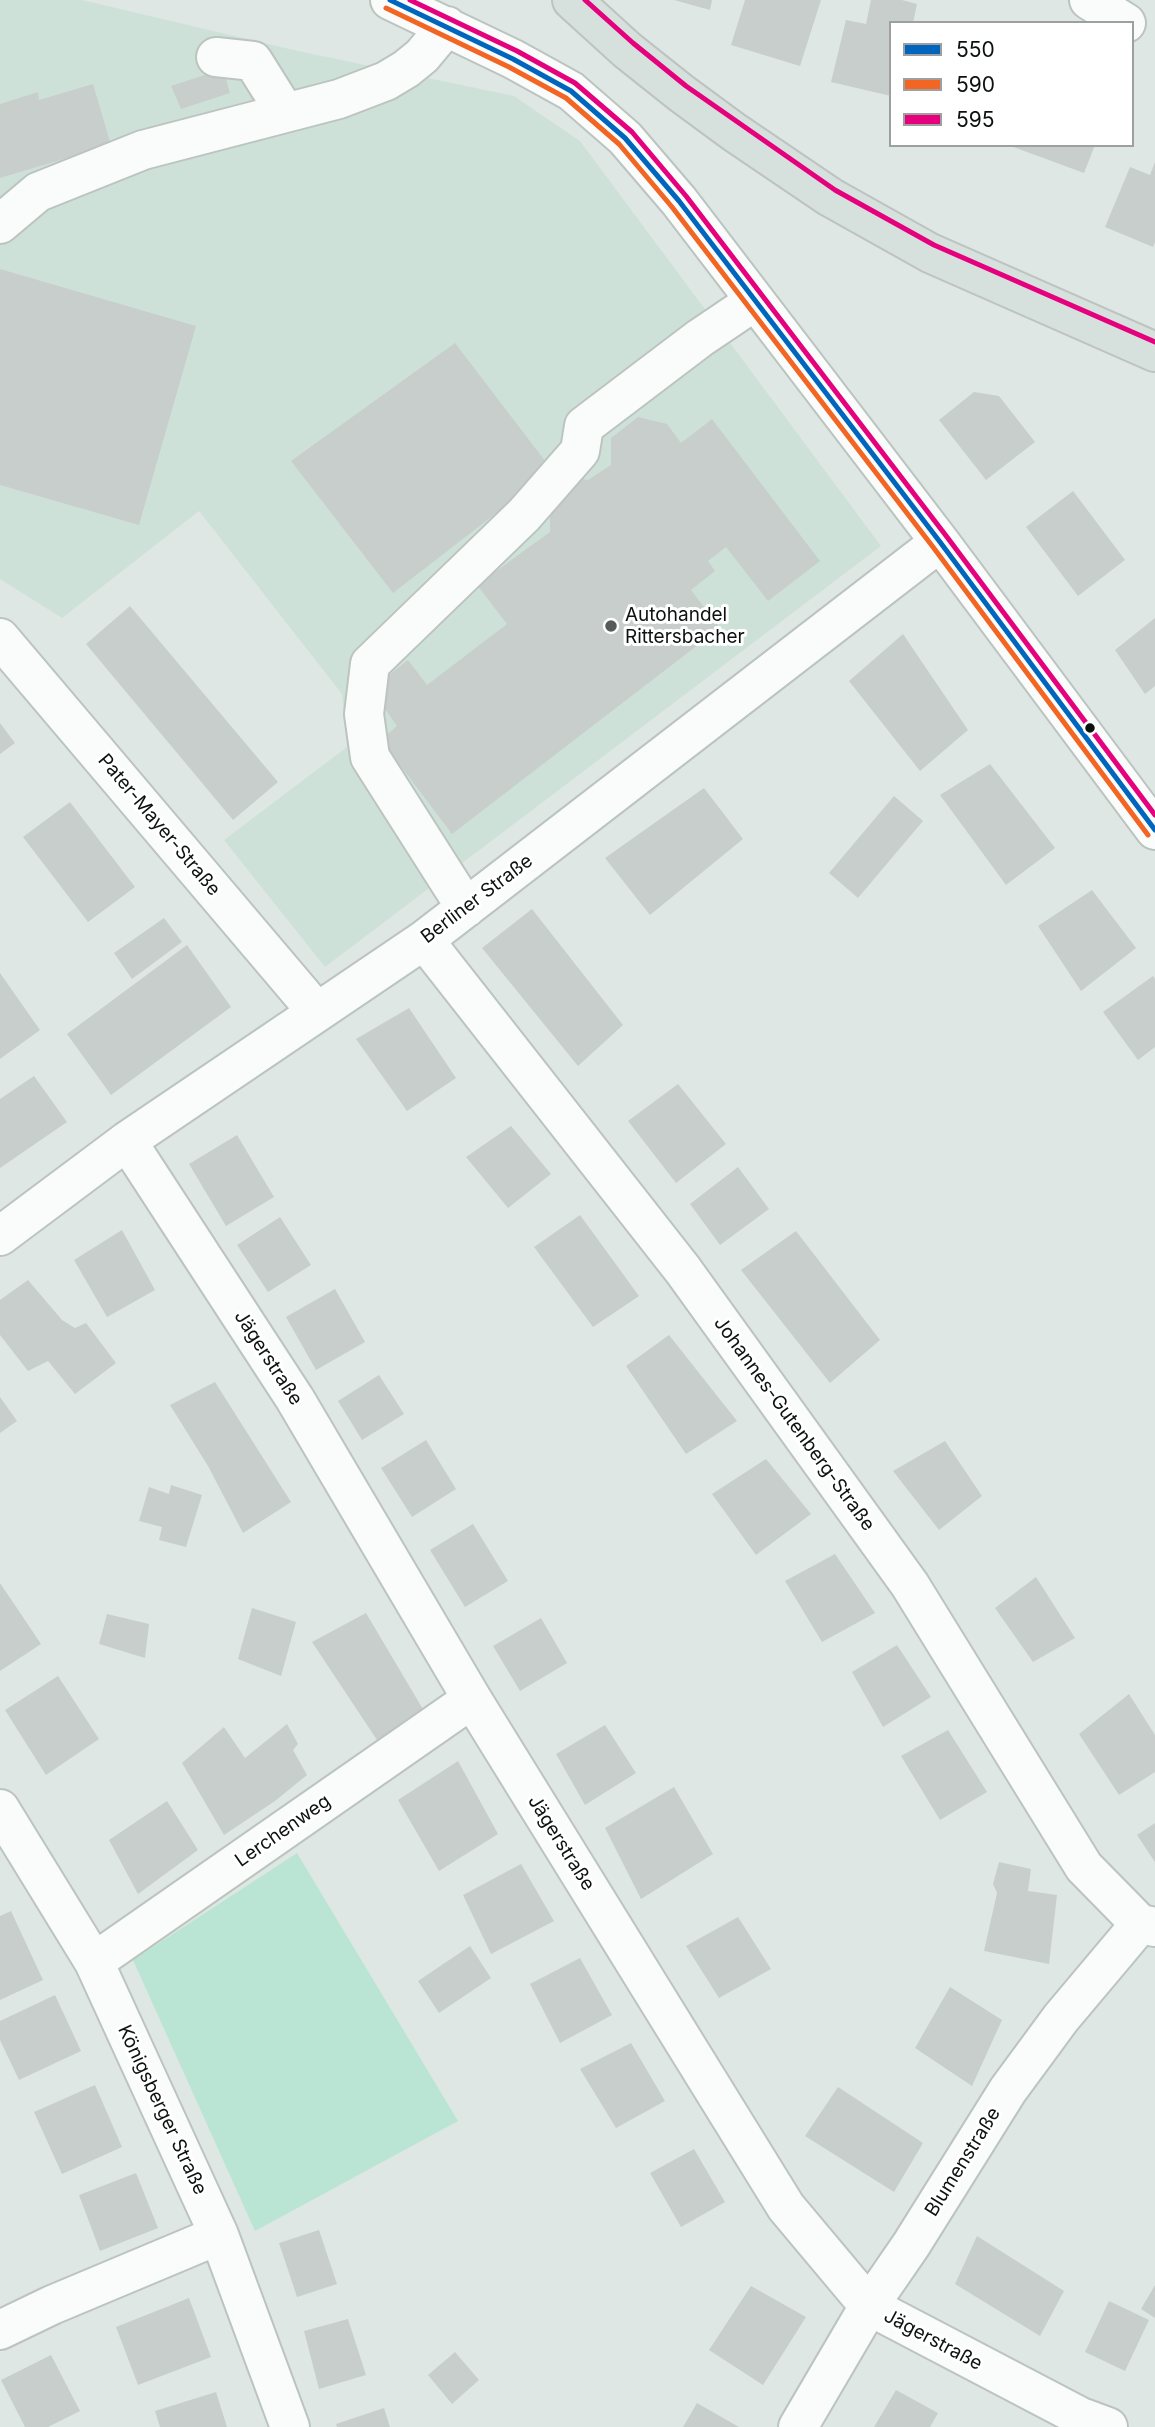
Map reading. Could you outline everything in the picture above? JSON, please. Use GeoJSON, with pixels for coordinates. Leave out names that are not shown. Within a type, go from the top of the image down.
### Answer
{"type":"FeatureCollection","features":[{"type":"Feature","properties":{"kind":"main road"},"geometry":{"type":"LineString","coordinates":[[572,0],[627,50],[681,93],[830,197],[930,253],[1155,352]]}},
{"type":"Feature","properties":{"kind":"street"},"geometry":{"type":"LineString","coordinates":[[390,0],[513,59],[571,91],[625,138],[679,201],[940,542],[1155,830]]}},
{"type":"Feature","properties":{"kind":"street"},"geometry":{"type":"LineString","coordinates":[[1090,0],[1123,21]]}},
{"type":"Feature","properties":{"kind":"street"},"geometry":{"type":"LineString","coordinates":[[0,224],[38,192],[131,155],[340,99],[386,81],[422,56],[447,26]]}},
{"type":"Feature","properties":{"kind":"street"},"geometry":{"type":"LineString","coordinates":[[1134,27],[1155,40]]}},
{"type":"Feature","properties":{"kind":"street"},"geometry":{"type":"LineString","coordinates":[[216,57],[253,61],[285,112]]}},
{"type":"Feature","properties":{"kind":"street"},"geometry":{"type":"LineString","coordinates":[[466,908],[370,757],[364,714],[370,664],[524,515],[580,451],[584,426],[690,345],[755,301]]}},
{"type":"Feature","properties":{"kind":"street","name":"Berliner Straße"},"geometry":{"type":"LineString","coordinates":[[0,1236],[127,1141],[424,940],[940,542]]}},
{"type":"Feature","properties":{"kind":"street","name":"Pater-Mayer-Straße"},"geometry":{"type":"LineString","coordinates":[[0,638],[317,1012]]}},
{"type":"Feature","properties":{"kind":"street","name":"Johannes-Gutenberg-Straße"},"geometry":{"type":"LineString","coordinates":[[424,940],[683,1270],[910,1585],[1084,1867],[1148,1926]]}},
{"type":"Feature","properties":{"kind":"street","name":"Jägerstraße"},"geometry":{"type":"LineString","coordinates":[[127,1141],[295,1399],[472,1699],[786,2207],[869,2306],[1081,2417],[1108,2427]]}},
{"type":"Feature","properties":{"kind":"street","name":"Lerchenweg"},"geometry":{"type":"LineString","coordinates":[[94,1962],[472,1699]]}},
{"type":"Feature","properties":{"kind":"street","name":"Königsberger Straße"},"geometry":{"type":"LineString","coordinates":[[0,1809],[10,1849],[94,1962],[219,2235],[290,2427]]}},
{"type":"Feature","properties":{"kind":"street","name":"Blumenstraße"},"geometry":{"type":"LineString","coordinates":[[799,2427],[869,2306],[911,2245],[1008,2090],[1061,2018],[1148,1926]]}},
{"type":"Feature","properties":{"kind":"street"},"geometry":{"type":"LineString","coordinates":[[0,2330],[52,2305],[219,2235]]}},
{"type":"Feature","properties":{"kind":"shaded area"},"geometry":{"type":"Polygon","coordinates":[[[0,0],[82,0],[298,51],[514,96],[580,141],[881,546],[325,967],[224,840],[347,747],[342,694],[199,511],[62,618],[0,579],[0,0]]]}},
{"type":"Feature","properties":{"kind":"green space"},"geometry":{"type":"Polygon","coordinates":[[[297,1853],[458,2121],[255,2231],[133,1960],[297,1853]]]}},
{"type":"Feature","properties":{"kind":"building"},"geometry":{"type":"Polygon","coordinates":[[[674,0],[712,0],[710,10],[674,0]]]}},
{"type":"Feature","properties":{"kind":"building"},"geometry":{"type":"Polygon","coordinates":[[[745,0],[821,0],[800,66],[731,45],[745,0]]]}},
{"type":"Feature","properties":{"kind":"building"},"geometry":{"type":"Polygon","coordinates":[[[871,0],[902,0],[917,4],[913,21],[889,21],[889,96],[831,82],[846,20],[866,24],[871,0]]]}},
{"type":"Feature","properties":{"kind":"building"},"geometry":{"type":"Polygon","coordinates":[[[223,69],[230,93],[181,109],[171,86],[223,69]]]}},
{"type":"Feature","properties":{"kind":"building"},"geometry":{"type":"Polygon","coordinates":[[[93,84],[111,145],[0,178],[0,104],[38,92],[39,100],[93,84]]]}},
{"type":"Feature","properties":{"kind":"building"},"geometry":{"type":"Polygon","coordinates":[[[1013,147],[1094,147],[1084,173],[1013,147]]]}},
{"type":"Feature","properties":{"kind":"building"},"geometry":{"type":"Polygon","coordinates":[[[1155,162],[1153,247],[1105,227],[1130,167],[1150,175],[1155,162]]]}},
{"type":"Feature","properties":{"kind":"building"},"geometry":{"type":"Polygon","coordinates":[[[0,269],[196,326],[139,525],[0,485],[0,269]]]}},
{"type":"Feature","properties":{"kind":"building"},"geometry":{"type":"Polygon","coordinates":[[[455,343],[552,470],[393,593],[291,461],[455,343]]]}},
{"type":"Feature","properties":{"kind":"building"},"geometry":{"type":"Polygon","coordinates":[[[974,392],[999,396],[1035,442],[986,480],[939,420],[974,392]]]}},
{"type":"Feature","properties":{"kind":"building","name":"Autohandel Rittersbacher"},"geometry":{"type":"Polygon","coordinates":[[[638,417],[667,424],[681,443],[712,419],[820,561],[768,601],[726,547],[708,561],[715,571],[691,590],[720,628],[452,834],[381,740],[397,726],[371,689],[408,660],[427,685],[507,624],[477,585],[550,532],[550,497],[574,478],[588,480],[611,465],[611,438],[638,417]]]}},
{"type":"Feature","properties":{"kind":"building"},"geometry":{"type":"Polygon","coordinates":[[[1073,491],[1125,560],[1078,596],[1026,527],[1073,491]]]}},
{"type":"Feature","properties":{"kind":"building"},"geometry":{"type":"Polygon","coordinates":[[[130,606],[278,782],[233,820],[86,644],[130,606]]]}},
{"type":"Feature","properties":{"kind":"building"},"geometry":{"type":"Polygon","coordinates":[[[1155,618],[1155,686],[1145,694],[1115,650],[1155,618]]]}},
{"type":"Feature","properties":{"kind":"building"},"geometry":{"type":"Polygon","coordinates":[[[903,634],[968,730],[920,771],[849,681],[903,634]]]}},
{"type":"Feature","properties":{"kind":"building"},"geometry":{"type":"Polygon","coordinates":[[[0,723],[15,743],[0,754],[0,723]]]}},
{"type":"Feature","properties":{"kind":"building"},"geometry":{"type":"Polygon","coordinates":[[[990,764],[1055,848],[1006,885],[940,795],[990,764]]]}},
{"type":"Feature","properties":{"kind":"building"},"geometry":{"type":"Polygon","coordinates":[[[704,788],[743,839],[650,915],[605,858],[704,788]]]}},
{"type":"Feature","properties":{"kind":"building"},"geometry":{"type":"Polygon","coordinates":[[[894,796],[923,821],[858,898],[829,873],[894,796]]]}},
{"type":"Feature","properties":{"kind":"building"},"geometry":{"type":"Polygon","coordinates":[[[70,802],[135,887],[88,922],[23,837],[70,802]]]}},
{"type":"Feature","properties":{"kind":"building"},"geometry":{"type":"Polygon","coordinates":[[[1092,890],[1136,948],[1081,991],[1038,926],[1092,890]]]}},
{"type":"Feature","properties":{"kind":"building"},"geometry":{"type":"Polygon","coordinates":[[[532,909],[623,1025],[578,1066],[482,948],[532,909]]]}},
{"type":"Feature","properties":{"kind":"building"},"geometry":{"type":"Polygon","coordinates":[[[164,918],[182,942],[132,979],[114,953],[164,918]]]}},
{"type":"Feature","properties":{"kind":"building"},"geometry":{"type":"Polygon","coordinates":[[[187,945],[231,1007],[111,1095],[67,1034],[187,945]]]}},
{"type":"Feature","properties":{"kind":"building"},"geometry":{"type":"Polygon","coordinates":[[[0,973],[40,1030],[0,1059],[0,973]]]}},
{"type":"Feature","properties":{"kind":"building"},"geometry":{"type":"Polygon","coordinates":[[[1153,976],[1155,1047],[1138,1060],[1103,1012],[1153,976]]]}},
{"type":"Feature","properties":{"kind":"building"},"geometry":{"type":"Polygon","coordinates":[[[409,1008],[456,1078],[407,1111],[356,1039],[409,1008]]]}},
{"type":"Feature","properties":{"kind":"building"},"geometry":{"type":"Polygon","coordinates":[[[34,1076],[67,1122],[0,1168],[0,1099],[34,1076]]]}},
{"type":"Feature","properties":{"kind":"building"},"geometry":{"type":"Polygon","coordinates":[[[678,1084],[726,1144],[676,1183],[628,1121],[678,1084]]]}},
{"type":"Feature","properties":{"kind":"building"},"geometry":{"type":"Polygon","coordinates":[[[511,1126],[551,1174],[508,1208],[466,1157],[511,1126]]]}},
{"type":"Feature","properties":{"kind":"building"},"geometry":{"type":"Polygon","coordinates":[[[237,1135],[274,1197],[226,1226],[189,1164],[237,1135]]]}},
{"type":"Feature","properties":{"kind":"building"},"geometry":{"type":"Polygon","coordinates":[[[738,1167],[769,1209],[720,1245],[690,1204],[738,1167]]]}},
{"type":"Feature","properties":{"kind":"building"},"geometry":{"type":"Polygon","coordinates":[[[580,1215],[639,1296],[593,1327],[534,1247],[580,1215]]]}},
{"type":"Feature","properties":{"kind":"building"},"geometry":{"type":"Polygon","coordinates":[[[280,1217],[311,1265],[268,1292],[237,1245],[280,1217]]]}},
{"type":"Feature","properties":{"kind":"building"},"geometry":{"type":"Polygon","coordinates":[[[122,1230],[155,1290],[107,1317],[74,1260],[122,1230]]]}},
{"type":"Feature","properties":{"kind":"building"},"geometry":{"type":"Polygon","coordinates":[[[796,1231],[880,1340],[830,1383],[741,1270],[796,1231]]]}},
{"type":"Feature","properties":{"kind":"building"},"geometry":{"type":"Polygon","coordinates":[[[28,1280],[62,1320],[75,1328],[86,1323],[116,1363],[75,1394],[48,1361],[28,1371],[0,1335],[0,1300],[28,1280]]]}},
{"type":"Feature","properties":{"kind":"building"},"geometry":{"type":"Polygon","coordinates":[[[335,1289],[365,1342],[316,1370],[286,1317],[335,1289]]]}},
{"type":"Feature","properties":{"kind":"building"},"geometry":{"type":"Polygon","coordinates":[[[669,1335],[737,1421],[686,1454],[626,1366],[669,1335]]]}},
{"type":"Feature","properties":{"kind":"building"},"geometry":{"type":"Polygon","coordinates":[[[379,1375],[404,1414],[362,1440],[338,1401],[379,1375]]]}},
{"type":"Feature","properties":{"kind":"building"},"geometry":{"type":"Polygon","coordinates":[[[215,1382],[291,1502],[243,1533],[208,1466],[170,1405],[215,1382]]]}},
{"type":"Feature","properties":{"kind":"building"},"geometry":{"type":"Polygon","coordinates":[[[0,1397],[17,1421],[0,1433],[0,1397]]]}},
{"type":"Feature","properties":{"kind":"building"},"geometry":{"type":"Polygon","coordinates":[[[426,1440],[456,1489],[412,1517],[381,1468],[426,1440]]]}},
{"type":"Feature","properties":{"kind":"building"},"geometry":{"type":"Polygon","coordinates":[[[945,1441],[982,1496],[939,1530],[893,1471],[945,1441]]]}},
{"type":"Feature","properties":{"kind":"building"},"geometry":{"type":"Polygon","coordinates":[[[766,1459],[811,1514],[756,1555],[712,1494],[766,1459]]]}},
{"type":"Feature","properties":{"kind":"building"},"geometry":{"type":"Polygon","coordinates":[[[171,1485],[202,1495],[186,1547],[159,1540],[162,1527],[139,1521],[149,1487],[169,1494],[171,1485]]]}},
{"type":"Feature","properties":{"kind":"building"},"geometry":{"type":"Polygon","coordinates":[[[473,1524],[508,1581],[465,1607],[430,1550],[473,1524]]]}},
{"type":"Feature","properties":{"kind":"building"},"geometry":{"type":"Polygon","coordinates":[[[835,1554],[875,1613],[822,1642],[785,1581],[835,1554]]]}},
{"type":"Feature","properties":{"kind":"building"},"geometry":{"type":"Polygon","coordinates":[[[1036,1577],[1075,1638],[1033,1662],[995,1608],[1036,1577]]]}},
{"type":"Feature","properties":{"kind":"building"},"geometry":{"type":"Polygon","coordinates":[[[0,1583],[41,1644],[0,1671],[0,1583]]]}},
{"type":"Feature","properties":{"kind":"building"},"geometry":{"type":"Polygon","coordinates":[[[252,1608],[296,1622],[281,1676],[238,1659],[252,1608]]]}},
{"type":"Feature","properties":{"kind":"building"},"geometry":{"type":"Polygon","coordinates":[[[366,1613],[427,1716],[381,1746],[312,1642],[366,1613]]]}},
{"type":"Feature","properties":{"kind":"building"},"geometry":{"type":"Polygon","coordinates":[[[107,1614],[149,1624],[145,1658],[99,1644],[107,1614]]]}},
{"type":"Feature","properties":{"kind":"building"},"geometry":{"type":"Polygon","coordinates":[[[541,1618],[567,1663],[520,1691],[493,1646],[541,1618]]]}},
{"type":"Feature","properties":{"kind":"building"},"geometry":{"type":"Polygon","coordinates":[[[897,1645],[931,1697],[883,1727],[852,1672],[897,1645]]]}},
{"type":"Feature","properties":{"kind":"building"},"geometry":{"type":"Polygon","coordinates":[[[58,1676],[99,1739],[46,1775],[5,1710],[58,1676]]]}},
{"type":"Feature","properties":{"kind":"building"},"geometry":{"type":"Polygon","coordinates":[[[1129,1694],[1155,1735],[1155,1772],[1119,1795],[1079,1734],[1129,1694]]]}},
{"type":"Feature","properties":{"kind":"building"},"geometry":{"type":"Polygon","coordinates":[[[287,1724],[298,1744],[293,1750],[307,1775],[275,1801],[224,1835],[182,1763],[224,1727],[245,1758],[287,1724]]]}},
{"type":"Feature","properties":{"kind":"building"},"geometry":{"type":"Polygon","coordinates":[[[605,1725],[636,1773],[585,1805],[556,1754],[605,1725]]]}},
{"type":"Feature","properties":{"kind":"building"},"geometry":{"type":"Polygon","coordinates":[[[948,1730],[987,1792],[940,1820],[901,1756],[948,1730]]]}},
{"type":"Feature","properties":{"kind":"building"},"geometry":{"type":"Polygon","coordinates":[[[458,1761],[498,1834],[439,1871],[398,1800],[458,1761]]]}},
{"type":"Feature","properties":{"kind":"building"},"geometry":{"type":"Polygon","coordinates":[[[674,1787],[713,1854],[641,1899],[605,1828],[674,1787]]]}},
{"type":"Feature","properties":{"kind":"building"},"geometry":{"type":"Polygon","coordinates":[[[167,1801],[198,1850],[138,1894],[109,1840],[167,1801]]]}},
{"type":"Feature","properties":{"kind":"building"},"geometry":{"type":"Polygon","coordinates":[[[1155,1823],[1155,1862],[1137,1835],[1155,1823]]]}},
{"type":"Feature","properties":{"kind":"building"},"geometry":{"type":"Polygon","coordinates":[[[999,1862],[1031,1869],[1028,1891],[1057,1895],[1049,1964],[984,1951],[997,1893],[993,1884],[999,1862]]]}},
{"type":"Feature","properties":{"kind":"building"},"geometry":{"type":"Polygon","coordinates":[[[521,1864],[554,1921],[491,1954],[463,1895],[521,1864]]]}},
{"type":"Feature","properties":{"kind":"building"},"geometry":{"type":"Polygon","coordinates":[[[11,1911],[43,1980],[0,2000],[0,1916],[11,1911]]]}},
{"type":"Feature","properties":{"kind":"building"},"geometry":{"type":"Polygon","coordinates":[[[738,1917],[771,1969],[719,1998],[686,1946],[738,1917]]]}},
{"type":"Feature","properties":{"kind":"building"},"geometry":{"type":"Polygon","coordinates":[[[470,1946],[491,1978],[439,2013],[418,1981],[470,1946]]]}},
{"type":"Feature","properties":{"kind":"building"},"geometry":{"type":"Polygon","coordinates":[[[580,1958],[612,2015],[560,2043],[530,1984],[580,1958]]]}},
{"type":"Feature","properties":{"kind":"building"},"geometry":{"type":"Polygon","coordinates":[[[950,1987],[1002,2020],[972,2086],[915,2048],[950,1987]]]}},
{"type":"Feature","properties":{"kind":"building"},"geometry":{"type":"Polygon","coordinates":[[[55,1995],[81,2051],[19,2080],[0,2040],[0,2021],[55,1995]]]}},
{"type":"Feature","properties":{"kind":"building"},"geometry":{"type":"Polygon","coordinates":[[[631,2043],[665,2101],[616,2128],[580,2069],[631,2043]]]}},
{"type":"Feature","properties":{"kind":"building"},"geometry":{"type":"Polygon","coordinates":[[[95,2085],[122,2147],[62,2174],[34,2112],[95,2085]]]}},
{"type":"Feature","properties":{"kind":"building"},"geometry":{"type":"Polygon","coordinates":[[[838,2087],[923,2143],[894,2192],[805,2136],[838,2087]]]}},
{"type":"Feature","properties":{"kind":"building"},"geometry":{"type":"Polygon","coordinates":[[[694,2149],[725,2202],[681,2227],[650,2173],[694,2149]]]}},
{"type":"Feature","properties":{"kind":"building"},"geometry":{"type":"Polygon","coordinates":[[[136,2173],[158,2228],[100,2251],[79,2195],[136,2173]]]}},
{"type":"Feature","properties":{"kind":"building"},"geometry":{"type":"Polygon","coordinates":[[[319,2230],[337,2284],[297,2297],[279,2243],[319,2230]]]}},
{"type":"Feature","properties":{"kind":"building"},"geometry":{"type":"Polygon","coordinates":[[[977,2236],[1064,2291],[1040,2336],[955,2284],[977,2236]]]}},
{"type":"Feature","properties":{"kind":"building"},"geometry":{"type":"Polygon","coordinates":[[[1155,2285],[1155,2318],[1141,2309],[1155,2285]]]}},
{"type":"Feature","properties":{"kind":"building"},"geometry":{"type":"Polygon","coordinates":[[[751,2286],[806,2317],[763,2385],[709,2350],[751,2286]]]}},
{"type":"Feature","properties":{"kind":"building"},"geometry":{"type":"Polygon","coordinates":[[[189,2298],[211,2357],[138,2385],[116,2327],[189,2298]]]}},
{"type":"Feature","properties":{"kind":"building"},"geometry":{"type":"Polygon","coordinates":[[[1109,2301],[1149,2320],[1125,2371],[1085,2352],[1109,2301]]]}},
{"type":"Feature","properties":{"kind":"building"},"geometry":{"type":"Polygon","coordinates":[[[348,2319],[366,2375],[319,2389],[304,2331],[348,2319]]]}},
{"type":"Feature","properties":{"kind":"building"},"geometry":{"type":"Polygon","coordinates":[[[455,2352],[479,2380],[452,2404],[428,2375],[455,2352]]]}},
{"type":"Feature","properties":{"kind":"building"},"geometry":{"type":"Polygon","coordinates":[[[51,2355],[80,2411],[48,2427],[25,2427],[1,2380],[51,2355]]]}},
{"type":"Feature","properties":{"kind":"building"},"geometry":{"type":"Polygon","coordinates":[[[896,2390],[938,2413],[930,2427],[874,2427],[896,2390]]]}},
{"type":"Feature","properties":{"kind":"building"},"geometry":{"type":"Polygon","coordinates":[[[216,2392],[227,2427],[160,2427],[155,2411],[216,2392]]]}},
{"type":"Feature","properties":{"kind":"building"},"geometry":{"type":"Polygon","coordinates":[[[697,2403],[739,2427],[683,2427],[697,2403]]]}},
{"type":"Feature","properties":{"kind":"building"},"geometry":{"type":"Polygon","coordinates":[[[384,2408],[390,2427],[337,2427],[336,2424],[384,2408]]]}},
{"type":"Feature","properties":{"kind":"transit line","name":"550"},"geometry":{"type":"LineString","coordinates":[[390,0],[513,59],[571,91],[625,138],[679,201],[940,542],[1155,830]]}},
{"type":"Feature","properties":{"kind":"transit line","name":"595"},"geometry":{"type":"LineString","coordinates":[[410,0],[517,51],[575,83],[632,132],[686,196],[1155,815]]}},
{"type":"Feature","properties":{"kind":"transit line","name":"595"},"geometry":{"type":"LineString","coordinates":[[585,0],[686,86],[835,190],[934,245],[1155,342]]}},
{"type":"Feature","properties":{"kind":"transit line","name":"590"},"geometry":{"type":"LineString","coordinates":[[386,8],[509,67],[566,98],[619,144],[672,207],[933,547],[1148,835]]}},
{"type":"Feature","properties":{"kind":"place","name":"Autohandel Rittersbacher"},"geometry":{"type":"Point","coordinates":[611,626]}}]}
